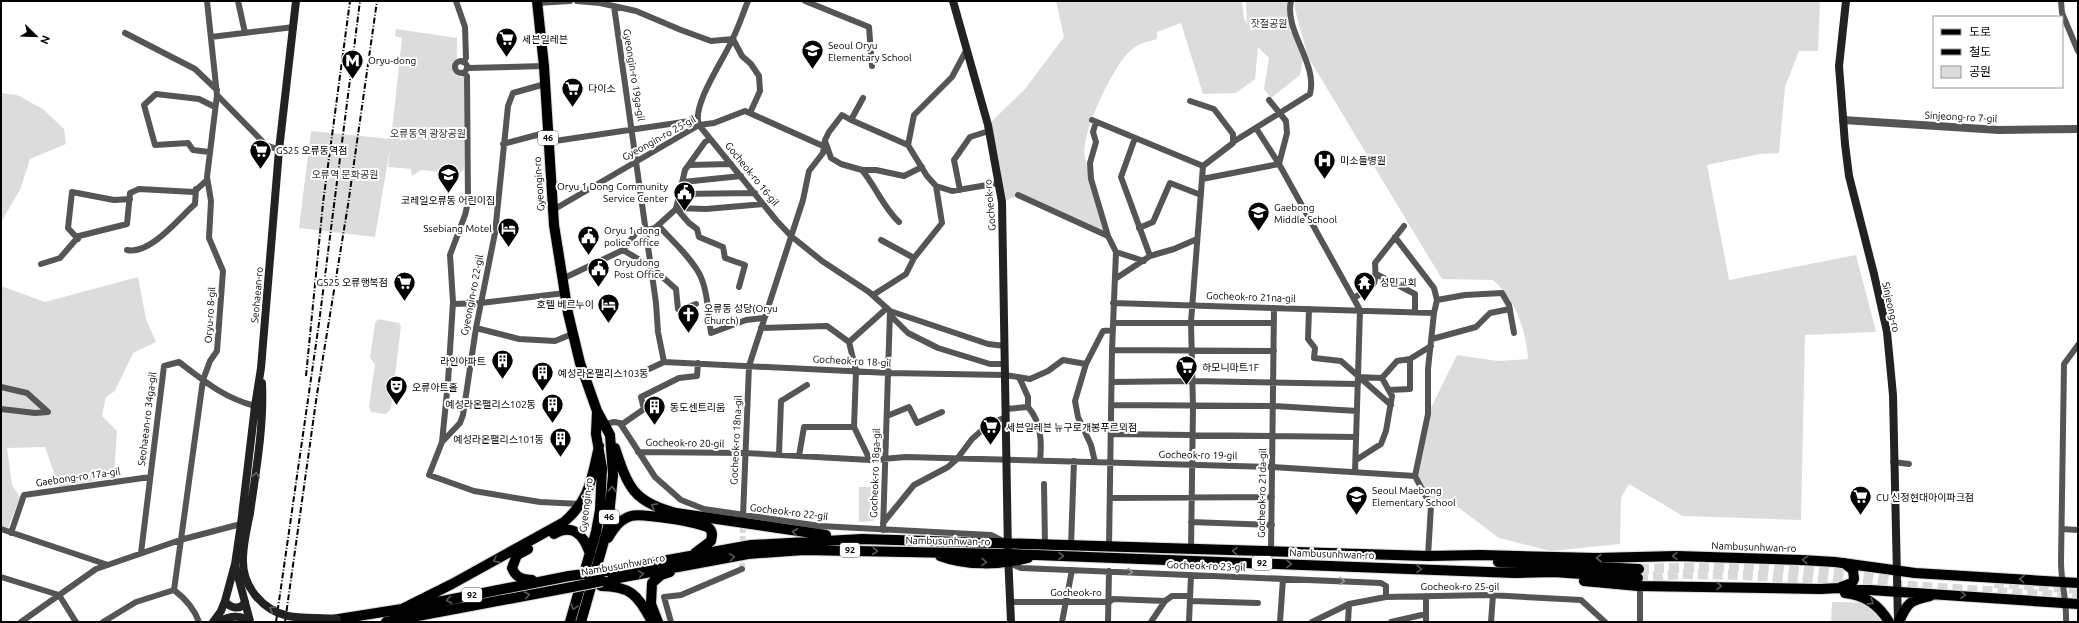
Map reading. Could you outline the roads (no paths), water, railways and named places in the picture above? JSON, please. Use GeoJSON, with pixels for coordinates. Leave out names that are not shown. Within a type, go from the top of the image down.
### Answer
{"type":"FeatureCollection","features":[{"type":"Feature","properties":{"kind":"main road","name":"Seohaean-ro"},"geometry":{"type":"LineString","coordinates":[[213,622],[221,611],[225,602],[235,564],[241,524],[261,368],[279,150],[296,1]]}},
{"type":"Feature","properties":{"kind":"main road","name":"Gocheok-ro"},"geometry":{"type":"LineString","coordinates":[[953,1],[989,131],[1002,202],[1008,559],[1011,622]]}},
{"type":"Feature","properties":{"kind":"main road","name":"Sinjeong-ro"},"geometry":{"type":"LineString","coordinates":[[1846,1],[1839,66],[1848,176],[1874,274],[1887,332],[1893,395],[1893,462],[1898,622]]}},
{"type":"Feature","properties":{"kind":"main road","name":"Gyeongin-ro"},"geometry":{"type":"LineString","coordinates":[[537,2],[544,66],[553,210],[562,279],[572,334],[580,363],[597,411],[610,435],[612,475],[610,511],[603,545],[581,622]]}},
{"type":"Feature","properties":{"kind":"main road"},"geometry":{"type":"LineString","coordinates":[[261,368],[263,416],[243,559],[245,577],[252,592],[260,602],[271,610],[289,616],[337,619]]}},
{"type":"Feature","properties":{"kind":"main road","name":"Gyeongin-ro"},"geometry":{"type":"LineString","coordinates":[[570,622],[596,532],[600,510],[602,468],[600,446],[596,434],[597,411]]}},
{"type":"Feature","properties":{"kind":"main road"},"geometry":{"type":"LineString","coordinates":[[610,435],[624,476],[632,490],[657,508],[676,513],[791,532],[862,539]]}},
{"type":"Feature","properties":{"kind":"main road"},"geometry":{"type":"LineString","coordinates":[[402,609],[452,584],[564,522],[581,504],[587,494],[600,446]]}},
{"type":"Feature","properties":{"kind":"main road"},"geometry":{"type":"LineString","coordinates":[[603,545],[616,524],[632,515],[675,519],[706,526],[713,535],[707,546],[692,560],[661,575],[652,583],[651,604],[658,622]]}},
{"type":"Feature","properties":{"kind":"main road"},"geometry":{"type":"LineString","coordinates":[[542,581],[520,579],[515,575],[512,568],[513,562],[517,555],[557,532],[567,529],[574,530],[581,535],[590,554]]}},
{"type":"Feature","properties":{"kind":"main road","name":"Nambusunhwan-ro"},"geometry":{"type":"LineString","coordinates":[[386,622],[572,587],[751,545],[862,539],[1428,556],[1480,555],[1596,558],[1677,556],[1844,563],[1896,570],[2078,583]]}},
{"type":"Feature","properties":{"kind":"main road","name":"Nambusunhwan-ro"},"geometry":{"type":"LineString","coordinates":[[692,560],[804,550],[932,554],[1008,559],[1040,555],[1515,573],[1638,573],[1428,556]]}},
{"type":"Feature","properties":{"kind":"main road"},"geometry":{"type":"LineString","coordinates":[[1840,588],[1852,583],[1854,579],[1852,570],[1844,563]]}},
{"type":"Feature","properties":{"kind":"main road"},"geometry":{"type":"LineString","coordinates":[[235,564],[250,621]]}},
{"type":"Feature","properties":{"kind":"main road","name":"Nambusunhwan-ro"},"geometry":{"type":"LineString","coordinates":[[1515,573],[1638,586],[1840,588],[2078,604]]}},
{"type":"Feature","properties":{"kind":"main road","name":"Nambusunhwan-ro"},"geometry":{"type":"LineString","coordinates":[[320,622],[402,609],[569,576],[603,579]]}},
{"type":"Feature","properties":{"kind":"main road"},"geometry":{"type":"LineString","coordinates":[[603,579],[637,596],[651,622]]}},
{"type":"Feature","properties":{"kind":"main road"},"geometry":{"type":"LineString","coordinates":[[1820,589],[1854,594],[1867,599],[1879,608],[1889,622]]}},
{"type":"Feature","properties":{"kind":"main road"},"geometry":{"type":"LineString","coordinates":[[1898,622],[1906,607],[1913,600],[1940,594]]}},
{"type":"Feature","properties":{"kind":"main road"},"geometry":{"type":"LineString","coordinates":[[225,602],[228,605],[238,608],[245,602]]}},
{"type":"Feature","properties":{"kind":"main road"},"geometry":{"type":"LineString","coordinates":[[426,622],[438,617],[463,612],[475,605]]}},
{"type":"Feature","properties":{"kind":"main road"},"geometry":{"type":"LineString","coordinates":[[217,622],[234,616],[250,621]]}},
{"type":"Feature","properties":{"kind":"street","name":"Oryu-ro 8-gil"},"geometry":{"type":"LineString","coordinates":[[174,590],[203,380],[208,365],[217,351],[223,271],[210,238],[211,201],[207,180],[209,152],[217,93],[207,1]]}},
{"type":"Feature","properties":{"kind":"street"},"geometry":{"type":"LineString","coordinates":[[238,1],[245,33]]}},
{"type":"Feature","properties":{"kind":"street"},"geometry":{"type":"LineString","coordinates":[[442,442],[449,376],[452,304],[450,255],[465,215],[468,202],[467,76],[463,62],[466,58],[465,27],[456,1]]}},
{"type":"Feature","properties":{"kind":"street"},"geometry":{"type":"LineString","coordinates":[[537,2],[570,1]]}},
{"type":"Feature","properties":{"kind":"street"},"geometry":{"type":"LineString","coordinates":[[577,1],[601,2],[636,10],[681,30],[711,41],[733,40]]}},
{"type":"Feature","properties":{"kind":"street"},"geometry":{"type":"LineString","coordinates":[[503,144],[548,137],[698,123],[709,82],[733,40],[748,1]]}},
{"type":"Feature","properties":{"kind":"street"},"geometry":{"type":"LineString","coordinates":[[805,1],[869,28],[872,66]]}},
{"type":"Feature","properties":{"kind":"street"},"geometry":{"type":"LineString","coordinates":[[1109,547],[1113,303],[1116,252],[1108,236],[1091,179],[1090,163],[1096,142],[1093,132],[1094,121],[1203,166],[1233,142],[1310,94],[1312,87],[1303,50],[1291,20],[1291,1]]}},
{"type":"Feature","properties":{"kind":"street"},"geometry":{"type":"LineString","coordinates":[[2061,1],[2062,13],[2078,51]]}},
{"type":"Feature","properties":{"kind":"street","name":"Gyeongin-ro 19ga-gil"},"geometry":{"type":"LineString","coordinates":[[614,6],[637,161],[650,266]]}},
{"type":"Feature","properties":{"kind":"street"},"geometry":{"type":"LineString","coordinates":[[211,37],[294,27]]}},
{"type":"Feature","properties":{"kind":"street"},"geometry":{"type":"LineString","coordinates":[[125,33],[195,69],[266,145],[279,150]]}},
{"type":"Feature","properties":{"kind":"street"},"geometry":{"type":"LineString","coordinates":[[733,40],[742,56],[751,64],[759,76],[760,91],[750,113],[823,146]]}},
{"type":"Feature","properties":{"kind":"street"},"geometry":{"type":"LineString","coordinates":[[908,145],[914,115],[952,77],[967,49]]}},
{"type":"Feature","properties":{"kind":"street"},"geometry":{"type":"LineString","coordinates":[[463,62],[457,63],[457,72],[544,66]]}},
{"type":"Feature","properties":{"kind":"street","name":"Gyeongin-ro 22-gil"},"geometry":{"type":"LineString","coordinates":[[442,442],[460,422],[463,415],[480,303],[495,233],[501,187],[503,144],[508,106],[513,93],[545,84]]}},
{"type":"Feature","properties":{"kind":"street"},"geometry":{"type":"LineString","coordinates":[[209,152],[193,150],[188,143],[154,145],[144,105],[156,94],[199,99],[215,107]]}},
{"type":"Feature","properties":{"kind":"street"},"geometry":{"type":"LineString","coordinates":[[851,120],[863,98]]}},
{"type":"Feature","properties":{"kind":"street"},"geometry":{"type":"LineString","coordinates":[[1269,100],[1286,121],[1287,133],[1279,164]]}},
{"type":"Feature","properties":{"kind":"street"},"geometry":{"type":"LineString","coordinates":[[1190,101],[1214,109],[1233,134],[1233,142]]}},
{"type":"Feature","properties":{"kind":"street","name":"Gyeongin-ro 25-gil"},"geometry":{"type":"LineString","coordinates":[[553,210],[637,161],[698,123],[714,123],[745,111],[750,113]]}},
{"type":"Feature","properties":{"kind":"street"},"geometry":{"type":"LineString","coordinates":[[791,236],[810,171],[823,153],[825,140],[842,115],[908,145],[936,186],[942,223],[914,258],[906,274],[873,295]]}},
{"type":"Feature","properties":{"kind":"street","name":"Sinjeong-ro 7-gil"},"geometry":{"type":"LineString","coordinates":[[1843,120],[1999,130],[2078,128]]}},
{"type":"Feature","properties":{"kind":"street","name":"Gocheok-ro 16-gil"},"geometry":{"type":"LineString","coordinates":[[698,123],[791,236],[822,261],[873,295],[889,312],[988,344],[1005,346]]}},
{"type":"Feature","properties":{"kind":"street"},"geometry":{"type":"LineString","coordinates":[[1256,128],[1279,164],[1360,310],[1355,472]]}},
{"type":"Feature","properties":{"kind":"street"},"geometry":{"type":"LineString","coordinates":[[960,190],[954,160],[970,137],[989,131]]}},
{"type":"Feature","properties":{"kind":"street"},"geometry":{"type":"LineString","coordinates":[[1135,138],[1121,176],[1150,256]]}},
{"type":"Feature","properties":{"kind":"street"},"geometry":{"type":"LineString","coordinates":[[562,279],[624,250],[636,233],[658,225],[676,208],[685,170],[705,142],[710,139]]}},
{"type":"Feature","properties":{"kind":"street"},"geometry":{"type":"LineString","coordinates":[[825,140],[831,158],[841,164],[862,170],[876,170],[904,176],[922,167]]}},
{"type":"Feature","properties":{"kind":"street"},"geometry":{"type":"LineString","coordinates":[[690,165],[731,164]]}},
{"type":"Feature","properties":{"kind":"street"},"geometry":{"type":"LineString","coordinates":[[1202,179],[1279,164]]}},
{"type":"Feature","properties":{"kind":"street","name":"Gocheok-ro 21na-gil"},"geometry":{"type":"LineString","coordinates":[[1191,549],[1191,435],[1193,407],[1192,305],[1203,166]]}},
{"type":"Feature","properties":{"kind":"street"},"geometry":{"type":"LineString","coordinates":[[862,170],[874,184],[886,210],[899,222]]}},
{"type":"Feature","properties":{"kind":"street"},"geometry":{"type":"LineString","coordinates":[[683,182],[741,176]]}},
{"type":"Feature","properties":{"kind":"street"},"geometry":{"type":"LineString","coordinates":[[41,264],[60,258],[80,236],[127,224],[130,193],[139,189],[194,192],[207,180]]}},
{"type":"Feature","properties":{"kind":"street"},"geometry":{"type":"LineString","coordinates":[[936,186],[952,191],[999,183]]}},
{"type":"Feature","properties":{"kind":"street"},"geometry":{"type":"LineString","coordinates":[[1139,228],[1153,222],[1170,183],[1201,195]]}},
{"type":"Feature","properties":{"kind":"street"},"geometry":{"type":"LineString","coordinates":[[127,250],[135,251],[149,246],[195,204],[196,190]]}},
{"type":"Feature","properties":{"kind":"street"},"geometry":{"type":"LineString","coordinates":[[78,239],[68,228],[72,192],[114,200],[130,199]]}},
{"type":"Feature","properties":{"kind":"street"},"geometry":{"type":"LineString","coordinates":[[680,194],[755,193]]}},
{"type":"Feature","properties":{"kind":"street"},"geometry":{"type":"LineString","coordinates":[[1018,195],[1108,236]]}},
{"type":"Feature","properties":{"kind":"street"},"geometry":{"type":"LineString","coordinates":[[676,208],[706,209],[764,204]]}},
{"type":"Feature","properties":{"kind":"street"},"geometry":{"type":"LineString","coordinates":[[676,208],[689,224],[697,229],[698,238],[723,247],[725,258],[745,265],[739,287]]}},
{"type":"Feature","properties":{"kind":"street"},"geometry":{"type":"LineString","coordinates":[[658,225],[689,258],[700,276],[706,293],[711,333],[746,320],[764,318]]}},
{"type":"Feature","properties":{"kind":"street"},"geometry":{"type":"LineString","coordinates":[[1354,298],[1374,286],[1376,274],[1375,263],[1404,226]]}},
{"type":"Feature","properties":{"kind":"street","name":"Gocheok-ro 18na-gil"},"geometry":{"type":"LineString","coordinates":[[743,516],[749,366],[791,236]]}},
{"type":"Feature","properties":{"kind":"street"},"geometry":{"type":"LineString","coordinates":[[1396,237],[1434,288],[1437,300],[1434,313],[1428,368],[1428,414],[1415,476],[1431,506],[1428,556]]}},
{"type":"Feature","properties":{"kind":"street"},"geometry":{"type":"LineString","coordinates":[[1115,279],[1150,256],[1174,249],[1197,239]]}},
{"type":"Feature","properties":{"kind":"street"},"geometry":{"type":"LineString","coordinates":[[881,240],[914,258]]}},
{"type":"Feature","properties":{"kind":"street"},"geometry":{"type":"LineString","coordinates":[[624,250],[650,266],[676,289],[678,309],[680,310],[696,304]]}},
{"type":"Feature","properties":{"kind":"street"},"geometry":{"type":"LineString","coordinates":[[1116,252],[1144,261]]}},
{"type":"Feature","properties":{"kind":"street"},"geometry":{"type":"LineString","coordinates":[[650,266],[656,303],[658,332],[664,362]]}},
{"type":"Feature","properties":{"kind":"street"},"geometry":{"type":"LineString","coordinates":[[1376,274],[1415,294],[1415,312]]}},
{"type":"Feature","properties":{"kind":"street"},"geometry":{"type":"LineString","coordinates":[[452,304],[480,303],[565,293]]}},
{"type":"Feature","properties":{"kind":"street"},"geometry":{"type":"LineString","coordinates":[[1437,300],[1465,295],[1502,293],[1510,309],[1514,333]]}},
{"type":"Feature","properties":{"kind":"street"},"geometry":{"type":"LineString","coordinates":[[1113,303],[1192,305]]}},
{"type":"Feature","properties":{"kind":"street","name":"Gocheok-ro 21na-gil"},"geometry":{"type":"LineString","coordinates":[[1192,305],[1434,313]]}},
{"type":"Feature","properties":{"kind":"street","name":"Gocheok-ro 21da-gil"},"geometry":{"type":"LineString","coordinates":[[1271,552],[1272,435],[1274,406],[1274,308]]}},
{"type":"Feature","properties":{"kind":"street","name":"Gocheok-ro 21na-gil"},"geometry":{"type":"LineString","coordinates":[[1309,309],[1308,339],[1315,348],[1314,358],[1340,361],[1358,380]]}},
{"type":"Feature","properties":{"kind":"street"},"geometry":{"type":"LineString","coordinates":[[1432,339],[1476,327],[1490,313],[1510,309]]}},
{"type":"Feature","properties":{"kind":"street"},"geometry":{"type":"LineString","coordinates":[[849,342],[889,312],[908,333],[938,348],[990,364],[1005,364]]}},
{"type":"Feature","properties":{"kind":"street","name":"Gocheok-ro 18ga-gil"},"geometry":{"type":"LineString","coordinates":[[883,530],[889,373],[889,312]]}},
{"type":"Feature","properties":{"kind":"street"},"geometry":{"type":"LineString","coordinates":[[1113,323],[1274,323]]}},
{"type":"Feature","properties":{"kind":"street"},"geometry":{"type":"LineString","coordinates":[[761,328],[827,326],[849,342],[856,371],[854,427],[870,460]]}},
{"type":"Feature","properties":{"kind":"street"},"geometry":{"type":"LineString","coordinates":[[476,328],[519,339],[555,340],[572,334]]}},
{"type":"Feature","properties":{"kind":"street"},"geometry":{"type":"LineString","coordinates":[[1095,462],[1091,445],[1078,418],[1076,402],[1086,364],[1103,331],[1113,330]]}},
{"type":"Feature","properties":{"kind":"street"},"geometry":{"type":"LineString","coordinates":[[2066,622],[2066,603],[2061,582],[2064,364],[2078,345]]}},
{"type":"Feature","properties":{"kind":"street"},"geometry":{"type":"LineString","coordinates":[[1112,382],[1273,382],[1382,378],[1397,361],[1410,359],[1431,346]]}},
{"type":"Feature","properties":{"kind":"street"},"geometry":{"type":"LineString","coordinates":[[1112,350],[1192,352],[1274,351]]}},
{"type":"Feature","properties":{"kind":"street"},"geometry":{"type":"LineString","coordinates":[[1389,390],[1410,389],[1410,359]]}},
{"type":"Feature","properties":{"kind":"street"},"geometry":{"type":"LineString","coordinates":[[1005,375],[1030,379],[1048,371],[1063,360],[1086,364]]}},
{"type":"Feature","properties":{"kind":"street","name":"Seohaean-ro 34ga-gil"},"geometry":{"type":"LineString","coordinates":[[140,553],[164,366],[179,362],[235,401],[255,406]]}},
{"type":"Feature","properties":{"kind":"street","name":"Gocheok-ro 18-gil"},"geometry":{"type":"LineString","coordinates":[[649,369],[664,362],[889,373],[1005,375]]}},
{"type":"Feature","properties":{"kind":"street"},"geometry":{"type":"LineString","coordinates":[[605,424],[614,422],[621,425],[644,408],[641,397],[679,378],[697,376],[698,364]]}},
{"type":"Feature","properties":{"kind":"street"},"geometry":{"type":"LineString","coordinates":[[1018,377],[1028,397],[1028,406],[1034,414],[1042,439],[1040,460]]}},
{"type":"Feature","properties":{"kind":"street"},"geometry":{"type":"LineString","coordinates":[[1356,460],[1381,444],[1386,431],[1392,396],[1382,378]]}},
{"type":"Feature","properties":{"kind":"street"},"geometry":{"type":"LineString","coordinates":[[1358,380],[1391,405]]}},
{"type":"Feature","properties":{"kind":"street"},"geometry":{"type":"LineString","coordinates":[[779,455],[781,401],[807,386]]}},
{"type":"Feature","properties":{"kind":"street"},"geometry":{"type":"LineString","coordinates":[[1,387],[27,393],[48,412],[35,413],[1,409]]}},
{"type":"Feature","properties":{"kind":"street"},"geometry":{"type":"LineString","coordinates":[[883,523],[914,485],[948,467],[957,459],[972,439],[990,424],[1006,413],[1028,406]]}},
{"type":"Feature","properties":{"kind":"street"},"geometry":{"type":"LineString","coordinates":[[1111,406],[1274,406],[1357,411]]}},
{"type":"Feature","properties":{"kind":"street","name":"Gocheok-ro 18ga-gil"},"geometry":{"type":"LineString","coordinates":[[887,416],[908,407],[917,423],[942,412]]}},
{"type":"Feature","properties":{"kind":"street","name":"Gocheok-ro 22-gil"},"geometry":{"type":"LineString","coordinates":[[621,425],[655,477],[681,500],[704,510],[820,526],[991,535],[1008,544]]}},
{"type":"Feature","properties":{"kind":"street"},"geometry":{"type":"LineString","coordinates":[[799,456],[804,427],[854,427]]}},
{"type":"Feature","properties":{"kind":"street"},"geometry":{"type":"LineString","coordinates":[[1111,434],[1272,435]]}},
{"type":"Feature","properties":{"kind":"street","name":"Gocheok-ro 21da-gil"},"geometry":{"type":"LineString","coordinates":[[1272,435],[1356,437]]}},
{"type":"Feature","properties":{"kind":"street","name":"Gyeongin-ro"},"geometry":{"type":"LineString","coordinates":[[442,442],[429,475],[474,491],[540,502],[581,504]]}},
{"type":"Feature","properties":{"kind":"street","name":"Gocheok-ro 20-gil"},"geometry":{"type":"LineString","coordinates":[[638,452],[745,453],[870,460],[885,460],[906,457],[1006,459]]}},
{"type":"Feature","properties":{"kind":"street","name":"Gocheok-ro 19-gil"},"geometry":{"type":"LineString","coordinates":[[1006,459],[1191,466],[1272,467],[1415,476]]}},
{"type":"Feature","properties":{"kind":"street"},"geometry":{"type":"LineString","coordinates":[[1071,546],[1074,461]]}},
{"type":"Feature","properties":{"kind":"street"},"geometry":{"type":"LineString","coordinates":[[1893,462],[1909,464]]}},
{"type":"Feature","properties":{"kind":"street","name":"Gaebong-ro 17a-gil"},"geometry":{"type":"LineString","coordinates":[[11,533],[24,495],[150,477]]}},
{"type":"Feature","properties":{"kind":"street"},"geometry":{"type":"LineString","coordinates":[[1044,484],[1045,545]]}},
{"type":"Feature","properties":{"kind":"street"},"geometry":{"type":"LineString","coordinates":[[1110,498],[1272,497]]}},
{"type":"Feature","properties":{"kind":"street"},"geometry":{"type":"LineString","coordinates":[[1191,522],[1272,525]]}},
{"type":"Feature","properties":{"kind":"street"},"geometry":{"type":"LineString","coordinates":[[21,622],[96,569],[180,540],[241,524]]}},
{"type":"Feature","properties":{"kind":"street"},"geometry":{"type":"LineString","coordinates":[[1,529],[108,565]]}},
{"type":"Feature","properties":{"kind":"street"},"geometry":{"type":"LineString","coordinates":[[2062,529],[2078,530]]}},
{"type":"Feature","properties":{"kind":"street","name":"Gocheok-ro 23-gil"},"geometry":{"type":"LineString","coordinates":[[1008,559],[1021,568],[1381,583],[1386,586],[1386,597]]}},
{"type":"Feature","properties":{"kind":"street"},"geometry":{"type":"LineString","coordinates":[[671,622],[664,597],[681,595],[742,569]]}},
{"type":"Feature","properties":{"kind":"street"},"geometry":{"type":"LineString","coordinates":[[1062,622],[1072,570]]}},
{"type":"Feature","properties":{"kind":"street"},"geometry":{"type":"LineString","coordinates":[[1108,622],[1110,571]]}},
{"type":"Feature","properties":{"kind":"street"},"geometry":{"type":"LineString","coordinates":[[1189,622],[1191,575]]}},
{"type":"Feature","properties":{"kind":"street"},"geometry":{"type":"LineString","coordinates":[[1,577],[59,595],[76,622]]}},
{"type":"Feature","properties":{"kind":"street"},"geometry":{"type":"LineString","coordinates":[[1280,622],[1283,579]]}},
{"type":"Feature","properties":{"kind":"street"},"geometry":{"type":"LineString","coordinates":[[103,622],[136,602],[174,590],[195,610],[199,622]]}},
{"type":"Feature","properties":{"kind":"street"},"geometry":{"type":"LineString","coordinates":[[1640,592],[1640,622]]}},
{"type":"Feature","properties":{"kind":"street"},"geometry":{"type":"LineString","coordinates":[[1151,622],[1165,601],[1172,596],[1258,603]]}},
{"type":"Feature","properties":{"kind":"street"},"geometry":{"type":"LineString","coordinates":[[1426,596],[1426,622]]}},
{"type":"Feature","properties":{"kind":"street"},"geometry":{"type":"LineString","coordinates":[[1491,622],[1493,596]]}},
{"type":"Feature","properties":{"kind":"street","name":"Gocheok-ro 25-gil"},"geometry":{"type":"LineString","coordinates":[[1312,622],[1349,604],[1386,597],[1493,596],[1581,600],[1605,622]]}},
{"type":"Feature","properties":{"kind":"street","name":"Gocheok-ro"},"geometry":{"type":"LineString","coordinates":[[1010,602],[1108,602],[1113,599],[1165,601]]}},
{"type":"Feature","properties":{"kind":"street"},"geometry":{"type":"LineString","coordinates":[[1348,622],[1349,604]]}},
{"type":"Feature","properties":{"kind":"street"},"geometry":{"type":"LineString","coordinates":[[1391,622],[1426,614]]}},
{"type":"Feature","properties":{"kind":"tunnel"},"geometry":{"type":"LineString","coordinates":[[742,569],[743,520]]}},
{"type":"Feature","properties":{"kind":"tunnel"},"geometry":{"type":"LineString","coordinates":[[1639,569],[1753,566],[1901,575]]}},
{"type":"Feature","properties":{"kind":"tunnel"},"geometry":{"type":"LineString","coordinates":[[1638,578],[1682,574],[1744,575],[2078,597]]}},
{"type":"Feature","properties":{"kind":"tunnel"},"geometry":{"type":"LineString","coordinates":[[1994,583],[2078,589]]}},
{"type":"Feature","properties":{"kind":"railway"},"geometry":{"type":"LineString","coordinates":[[306,376],[323,203],[350,1]]}},
{"type":"Feature","properties":{"kind":"railway"},"geometry":{"type":"LineString","coordinates":[[276,622],[319,323],[360,1]]}},
{"type":"Feature","properties":{"kind":"railway"},"geometry":{"type":"LineString","coordinates":[[285,622],[317,394],[348,205],[377,1]]}},
{"type":"Feature","properties":{"kind":"place","name":"세븐일레븐"},"geometry":{"type":"Point","coordinates":[507,58]}},
{"type":"Feature","properties":{"kind":"place","name":"Seoul Oryu Elementary School"},"geometry":{"type":"Point","coordinates":[813,70]}},
{"type":"Feature","properties":{"kind":"place","name":"Oryu-dong"},"geometry":{"type":"Point","coordinates":[352,80]}},
{"type":"Feature","properties":{"kind":"place","name":"다이소"},"geometry":{"type":"Point","coordinates":[573,108]}},
{"type":"Feature","properties":{"kind":"place","name":"GS25 오류동역점"},"geometry":{"type":"Point","coordinates":[261,170]}},
{"type":"Feature","properties":{"kind":"place","name":"미소들병원"},"geometry":{"type":"Point","coordinates":[1324,180]}},
{"type":"Feature","properties":{"kind":"place","name":"코레일오류동 어린이집"},"geometry":{"type":"Point","coordinates":[448,194]}},
{"type":"Feature","properties":{"kind":"place","name":"Oryu 1 Dong Community Service Center"},"geometry":{"type":"Point","coordinates":[684,212]}},
{"type":"Feature","properties":{"kind":"place","name":"Gaebong Middle School"},"geometry":{"type":"Point","coordinates":[1258,232]}},
{"type":"Feature","properties":{"kind":"place","name":"Ssebiang Motel"},"geometry":{"type":"Point","coordinates":[508,248]}},
{"type":"Feature","properties":{"kind":"place","name":"Oryu 1 dong police office"},"geometry":{"type":"Point","coordinates":[588,256]}},
{"type":"Feature","properties":{"kind":"place","name":"Oryudong Post Office"},"geometry":{"type":"Point","coordinates":[598,288]}},
{"type":"Feature","properties":{"kind":"place","name":"GS25 오류행복점"},"geometry":{"type":"Point","coordinates":[404,302]}},
{"type":"Feature","properties":{"kind":"place","name":"성민교회"},"geometry":{"type":"Point","coordinates":[1365,302]}},
{"type":"Feature","properties":{"kind":"place","name":"호텔 베르누이"},"geometry":{"type":"Point","coordinates":[609,324]}},
{"type":"Feature","properties":{"kind":"place","name":"오류동 성당(Oryu Church)"},"geometry":{"type":"Point","coordinates":[688,334]}},
{"type":"Feature","properties":{"kind":"place","name":"라인아파트"},"geometry":{"type":"Point","coordinates":[502,380]}},
{"type":"Feature","properties":{"kind":"place","name":"하모니마트1F"},"geometry":{"type":"Point","coordinates":[1186,386]}},
{"type":"Feature","properties":{"kind":"place","name":"예성라온팰리스103동"},"geometry":{"type":"Point","coordinates":[543,392]}},
{"type":"Feature","properties":{"kind":"place","name":"오류아트홀"},"geometry":{"type":"Point","coordinates":[397,406]}},
{"type":"Feature","properties":{"kind":"place","name":"예성라온팰리스102동"},"geometry":{"type":"Point","coordinates":[552,424]}},
{"type":"Feature","properties":{"kind":"place","name":"동도센트리움"},"geometry":{"type":"Point","coordinates":[654,426]}},
{"type":"Feature","properties":{"kind":"place","name":"세븐일레븐 뉴구로개봉푸르뫼점"},"geometry":{"type":"Point","coordinates":[991,446]}},
{"type":"Feature","properties":{"kind":"place","name":"예성라온팰리스101동"},"geometry":{"type":"Point","coordinates":[560,458]}},
{"type":"Feature","properties":{"kind":"place","name":"Seoul Maebong Elementary School"},"geometry":{"type":"Point","coordinates":[1357,516]}},
{"type":"Feature","properties":{"kind":"place","name":"CU 신정현대아이파크점"},"geometry":{"type":"Point","coordinates":[1860,516]}},
{"type":"Feature","properties":{"kind":"park label","name":"잣절공원"},"geometry":{"type":"Point","coordinates":[1269,23]}},
{"type":"Feature","properties":{"kind":"park label","name":"오류동역 광장공원"},"geometry":{"type":"Point","coordinates":[428,133]}},
{"type":"Feature","properties":{"kind":"park label","name":"오류역 문화공원"},"geometry":{"type":"Point","coordinates":[345,174]}}]}
